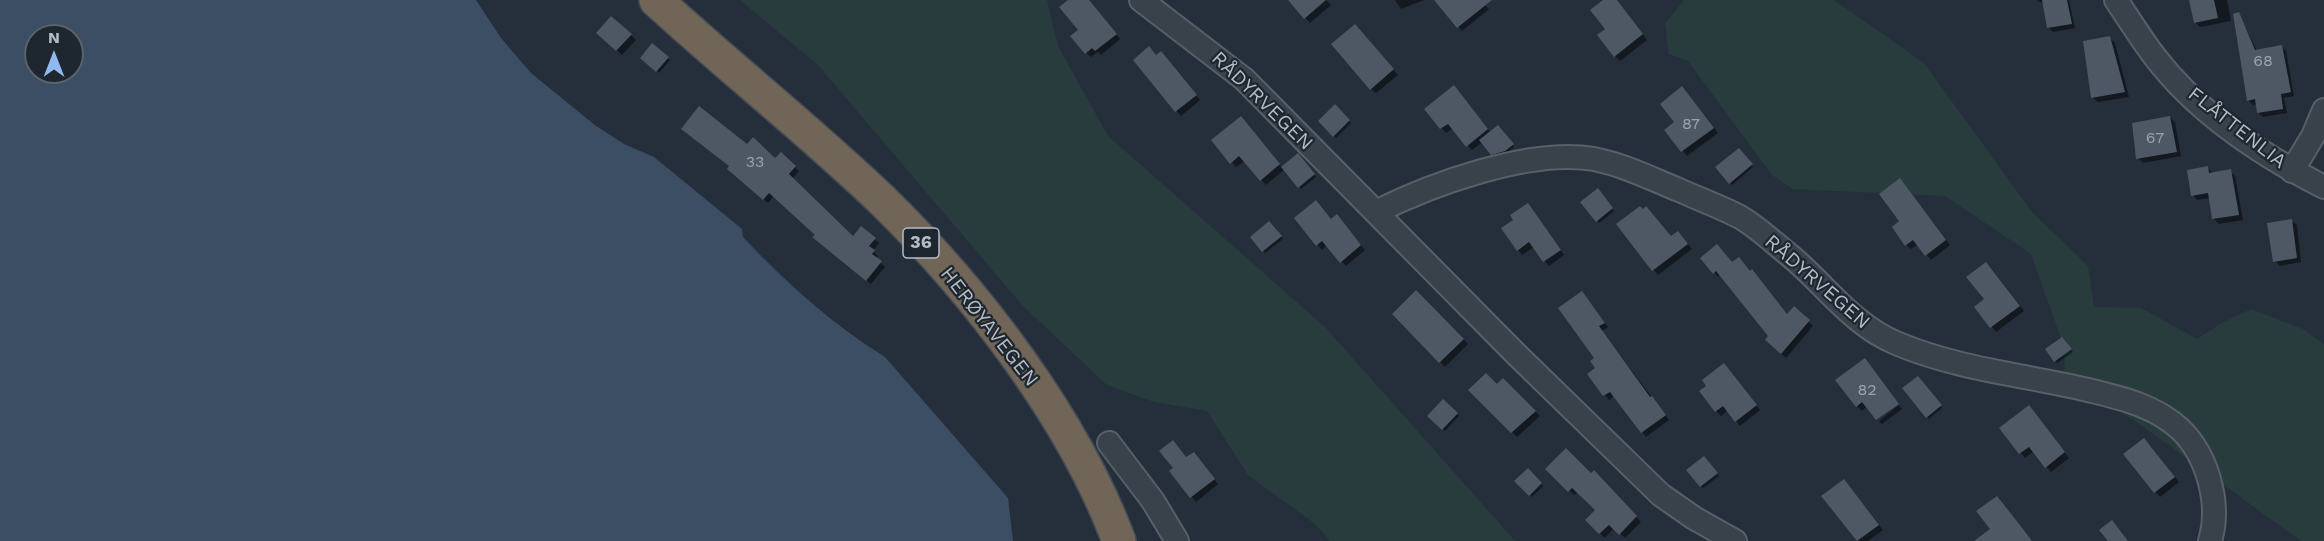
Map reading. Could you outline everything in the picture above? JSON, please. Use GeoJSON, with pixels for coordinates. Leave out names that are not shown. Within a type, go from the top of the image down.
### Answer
{"type":"FeatureCollection","features":[{"type":"Feature","properties":{"kind":"highway","name":"HERØYAVEGEN"},"geometry":{"type":"LineString","coordinates":[[656,0],[883,202],[960,286],[1024,368],[1049,405],[1084,465],[1119,541]]}},
{"type":"Feature","properties":{"kind":"street","name":"RÅDYRVEGEN"},"geometry":{"type":"LineString","coordinates":[[1141,0],[1244,79],[1517,355],[1661,495],[1694,518],[1735,541]]}},
{"type":"Feature","properties":{"kind":"street","name":"FLÅTTENLIA"},"geometry":{"type":"LineString","coordinates":[[2116,0],[2156,58],[2197,102],[2292,171],[2324,187]]}},
{"type":"Feature","properties":{"kind":"street"},"geometry":{"type":"LineString","coordinates":[[2292,171],[2313,136],[2324,110]]}},
{"type":"Feature","properties":{"kind":"street","name":"RÅDYRVEGEN"},"geometry":{"type":"LineString","coordinates":[[1376,212],[1417,192],[1528,161],[1593,159],[1625,167],[1741,218],[1789,254],[1863,324],[1896,343],[1958,363],[2064,384],[2152,409],[2180,430],[2202,458],[2214,512],[2210,541]]}},
{"type":"Feature","properties":{"kind":"street"},"geometry":{"type":"LineString","coordinates":[[1109,443],[1153,501],[1178,541]]}},
{"type":"Feature","properties":{"kind":"green space"},"geometry":{"type":"Polygon","coordinates":[[[740,0],[1047,0],[1058,46],[1108,136],[1325,327],[1515,541],[1330,541],[1315,524],[1248,475],[1207,411],[1154,402],[1107,385],[1023,306],[818,65],[740,0]]]}},
{"type":"Feature","properties":{"kind":"green space"},"geometry":{"type":"Polygon","coordinates":[[[1684,0],[1834,0],[1924,63],[2032,212],[2088,266],[2094,307],[2141,308],[2197,339],[2220,324],[2251,309],[2303,329],[2324,344],[2324,541],[2301,541],[2144,427],[2065,377],[2064,347],[2031,254],[1945,196],[1793,189],[1772,175],[1688,61],[1669,54],[1665,24],[1684,0]]]}},
{"type":"Feature","properties":{"kind":"water"},"geometry":{"type":"Polygon","coordinates":[[[0,0],[476,0],[501,38],[531,73],[596,126],[624,144],[654,157],[742,229],[743,237],[810,302],[846,331],[885,357],[1008,498],[1013,541],[0,541],[0,0]]]}},
{"type":"Feature","properties":{"kind":"building"},"geometry":{"type":"Polygon","coordinates":[[[1068,0],[1089,0],[1117,34],[1095,51],[1092,48],[1085,54],[1070,36],[1078,30],[1059,7],[1068,0]]]}},
{"type":"Feature","properties":{"kind":"building"},"geometry":{"type":"Polygon","coordinates":[[[1288,0],[1326,0],[1304,19],[1288,0]]]}},
{"type":"Feature","properties":{"kind":"building"},"geometry":{"type":"Polygon","coordinates":[[[1434,0],[1492,0],[1457,28],[1434,0]]]}},
{"type":"Feature","properties":{"kind":"building"},"geometry":{"type":"Polygon","coordinates":[[[1603,0],[1617,0],[1643,34],[1614,57],[1597,35],[1605,29],[1590,10],[1603,0]]]}},
{"type":"Feature","properties":{"kind":"building"},"geometry":{"type":"Polygon","coordinates":[[[2042,0],[2067,0],[2072,24],[2047,28],[2042,0]]]}},
{"type":"Feature","properties":{"kind":"building"},"geometry":{"type":"Polygon","coordinates":[[[2189,0],[2214,0],[2218,18],[2194,23],[2189,0]]]}},
{"type":"Feature","properties":{"kind":"building"},"geometry":{"type":"Polygon","coordinates":[[[2239,12],[2255,50],[2282,45],[2291,92],[2281,94],[2283,109],[2257,113],[2255,99],[2247,101],[2233,14],[2239,12]]]}},
{"type":"Feature","properties":{"kind":"building"},"geometry":{"type":"Polygon","coordinates":[[[611,16],[632,34],[616,51],[596,33],[611,16]]]}},
{"type":"Feature","properties":{"kind":"building"},"geometry":{"type":"Polygon","coordinates":[[[1355,24],[1394,69],[1370,90],[1331,44],[1355,24]]]}},
{"type":"Feature","properties":{"kind":"building"},"geometry":{"type":"Polygon","coordinates":[[[2110,36],[2125,92],[2091,98],[2083,41],[2110,36]]]}},
{"type":"Feature","properties":{"kind":"building"},"geometry":{"type":"Polygon","coordinates":[[[652,43],[669,57],[656,72],[640,58],[652,43]]]}},
{"type":"Feature","properties":{"kind":"building"},"geometry":{"type":"Polygon","coordinates":[[[1149,46],[1156,55],[1161,51],[1197,95],[1175,112],[1133,60],[1149,46]]]}},
{"type":"Feature","properties":{"kind":"building"},"geometry":{"type":"Polygon","coordinates":[[[1454,85],[1488,129],[1466,147],[1448,124],[1440,129],[1424,109],[1454,85]]]}},
{"type":"Feature","properties":{"kind":"building"},"geometry":{"type":"Polygon","coordinates":[[[1682,86],[1714,128],[1681,152],[1664,130],[1674,122],[1660,104],[1682,86]]]}},
{"type":"Feature","properties":{"kind":"building"},"geometry":{"type":"Polygon","coordinates":[[[1335,104],[1350,120],[1333,137],[1318,121],[1335,104]]]}},
{"type":"Feature","properties":{"kind":"building"},"geometry":{"type":"Polygon","coordinates":[[[699,106],[747,144],[753,137],[775,158],[781,152],[796,166],[789,174],[853,236],[861,226],[876,238],[869,246],[875,250],[872,254],[882,261],[866,281],[812,237],[815,235],[769,193],[763,200],[727,169],[729,166],[681,129],[699,106]]]}},
{"type":"Feature","properties":{"kind":"building"},"geometry":{"type":"Polygon","coordinates":[[[1241,116],[1280,164],[1260,181],[1239,156],[1230,164],[1211,140],[1241,116]]]}},
{"type":"Feature","properties":{"kind":"building"},"geometry":{"type":"Polygon","coordinates":[[[2170,116],[2177,152],[2136,159],[2132,123],[2170,116]]]}},
{"type":"Feature","properties":{"kind":"building"},"geometry":{"type":"Polygon","coordinates":[[[1498,125],[1514,144],[1505,151],[1491,155],[1479,140],[1498,125]]]}},
{"type":"Feature","properties":{"kind":"building"},"geometry":{"type":"Polygon","coordinates":[[[1739,148],[1753,164],[1729,184],[1715,167],[1739,148]]]}},
{"type":"Feature","properties":{"kind":"building"},"geometry":{"type":"Polygon","coordinates":[[[1298,153],[1315,174],[1298,188],[1281,167],[1298,153]]]}},
{"type":"Feature","properties":{"kind":"building"},"geometry":{"type":"Polygon","coordinates":[[[2208,166],[2209,173],[2231,169],[2239,215],[2212,219],[2208,193],[2191,196],[2187,170],[2208,166]]]}},
{"type":"Feature","properties":{"kind":"building"},"geometry":{"type":"Polygon","coordinates":[[[1900,178],[1946,240],[1925,256],[1913,240],[1905,246],[1892,227],[1899,221],[1879,194],[1900,178]]]}},
{"type":"Feature","properties":{"kind":"building"},"geometry":{"type":"Polygon","coordinates":[[[1598,188],[1613,208],[1596,222],[1580,202],[1598,188]]]}},
{"type":"Feature","properties":{"kind":"building"},"geometry":{"type":"Polygon","coordinates":[[[1316,200],[1331,219],[1337,214],[1361,245],[1340,263],[1322,241],[1316,246],[1294,218],[1316,200]]]}},
{"type":"Feature","properties":{"kind":"building"},"geometry":{"type":"Polygon","coordinates":[[[1528,203],[1561,250],[1543,262],[1529,242],[1517,251],[1501,228],[1513,220],[1510,215],[1528,203]]]}},
{"type":"Feature","properties":{"kind":"building"},"geometry":{"type":"Polygon","coordinates":[[[1640,206],[1643,209],[1646,206],[1671,236],[1678,231],[1688,244],[1652,271],[1616,224],[1640,206]]]}},
{"type":"Feature","properties":{"kind":"building"},"geometry":{"type":"Polygon","coordinates":[[[2292,219],[2297,258],[2273,262],[2267,223],[2292,219]]]}},
{"type":"Feature","properties":{"kind":"building"},"geometry":{"type":"Polygon","coordinates":[[[1269,221],[1282,236],[1262,252],[1250,237],[1269,221]]]}},
{"type":"Feature","properties":{"kind":"building"},"geometry":{"type":"Polygon","coordinates":[[[1717,244],[1732,262],[1739,257],[1750,271],[1752,269],[1787,314],[1794,306],[1810,320],[1781,354],[1765,340],[1768,336],[1716,271],[1713,274],[1700,258],[1717,244]]]}},
{"type":"Feature","properties":{"kind":"building"},"geometry":{"type":"Polygon","coordinates":[[[1986,262],[2020,306],[1990,328],[1974,307],[1984,299],[1966,277],[1986,262]]]}},
{"type":"Feature","properties":{"kind":"building"},"geometry":{"type":"Polygon","coordinates":[[[1416,290],[1464,339],[1439,363],[1392,314],[1416,290]]]}},
{"type":"Feature","properties":{"kind":"building"},"geometry":{"type":"Polygon","coordinates":[[[1582,291],[1605,323],[1599,326],[1650,397],[1652,396],[1666,415],[1641,433],[1610,392],[1603,396],[1587,374],[1595,368],[1590,361],[1594,358],[1558,308],[1582,291]]]}},
{"type":"Feature","properties":{"kind":"building"},"geometry":{"type":"Polygon","coordinates":[[[2062,337],[2072,349],[2054,362],[2045,349],[2062,337]]]}},
{"type":"Feature","properties":{"kind":"building"},"geometry":{"type":"Polygon","coordinates":[[[1865,358],[1899,404],[1876,420],[1862,402],[1856,407],[1835,380],[1865,358]]]}},
{"type":"Feature","properties":{"kind":"building"},"geometry":{"type":"Polygon","coordinates":[[[1724,363],[1757,405],[1735,422],[1723,406],[1715,412],[1699,391],[1706,386],[1702,380],[1724,363]]]}},
{"type":"Feature","properties":{"kind":"building"},"geometry":{"type":"Polygon","coordinates":[[[1486,373],[1497,384],[1503,378],[1536,411],[1511,433],[1468,390],[1486,373]]]}},
{"type":"Feature","properties":{"kind":"building"},"geometry":{"type":"Polygon","coordinates":[[[1918,376],[1942,405],[1926,418],[1902,388],[1918,376]]]}},
{"type":"Feature","properties":{"kind":"building"},"geometry":{"type":"Polygon","coordinates":[[[1443,399],[1458,413],[1442,430],[1427,416],[1443,399]]]}},
{"type":"Feature","properties":{"kind":"building"},"geometry":{"type":"Polygon","coordinates":[[[2029,405],[2065,452],[2045,468],[2029,447],[2019,454],[1999,428],[2029,405]]]}},
{"type":"Feature","properties":{"kind":"building"},"geometry":{"type":"Polygon","coordinates":[[[2144,438],[2175,477],[2154,493],[2123,454],[2144,438]]]}},
{"type":"Feature","properties":{"kind":"building"},"geometry":{"type":"Polygon","coordinates":[[[1173,440],[1186,457],[1194,452],[1215,479],[1190,498],[1169,471],[1173,468],[1159,451],[1173,440]]]}},
{"type":"Feature","properties":{"kind":"building"},"geometry":{"type":"Polygon","coordinates":[[[1566,448],[1591,473],[1594,470],[1637,516],[1619,535],[1609,525],[1599,534],[1585,520],[1595,510],[1572,488],[1568,492],[1545,469],[1566,448]]]}},
{"type":"Feature","properties":{"kind":"building"},"geometry":{"type":"Polygon","coordinates":[[[1704,456],[1718,473],[1700,487],[1686,470],[1704,456]]]}},
{"type":"Feature","properties":{"kind":"building"},"geometry":{"type":"Polygon","coordinates":[[[1528,468],[1542,483],[1529,496],[1514,481],[1528,468]]]}},
{"type":"Feature","properties":{"kind":"building"},"geometry":{"type":"Polygon","coordinates":[[[1844,479],[1879,525],[1857,541],[1821,496],[1844,479]]]}},
{"type":"Feature","properties":{"kind":"building"},"geometry":{"type":"Polygon","coordinates":[[[1997,496],[2032,541],[1974,541],[1990,529],[1976,511],[1997,496]]]}},
{"type":"Feature","properties":{"kind":"building"},"geometry":{"type":"Polygon","coordinates":[[[2112,520],[2128,541],[2108,541],[2099,530],[2112,520]]]}}]}
